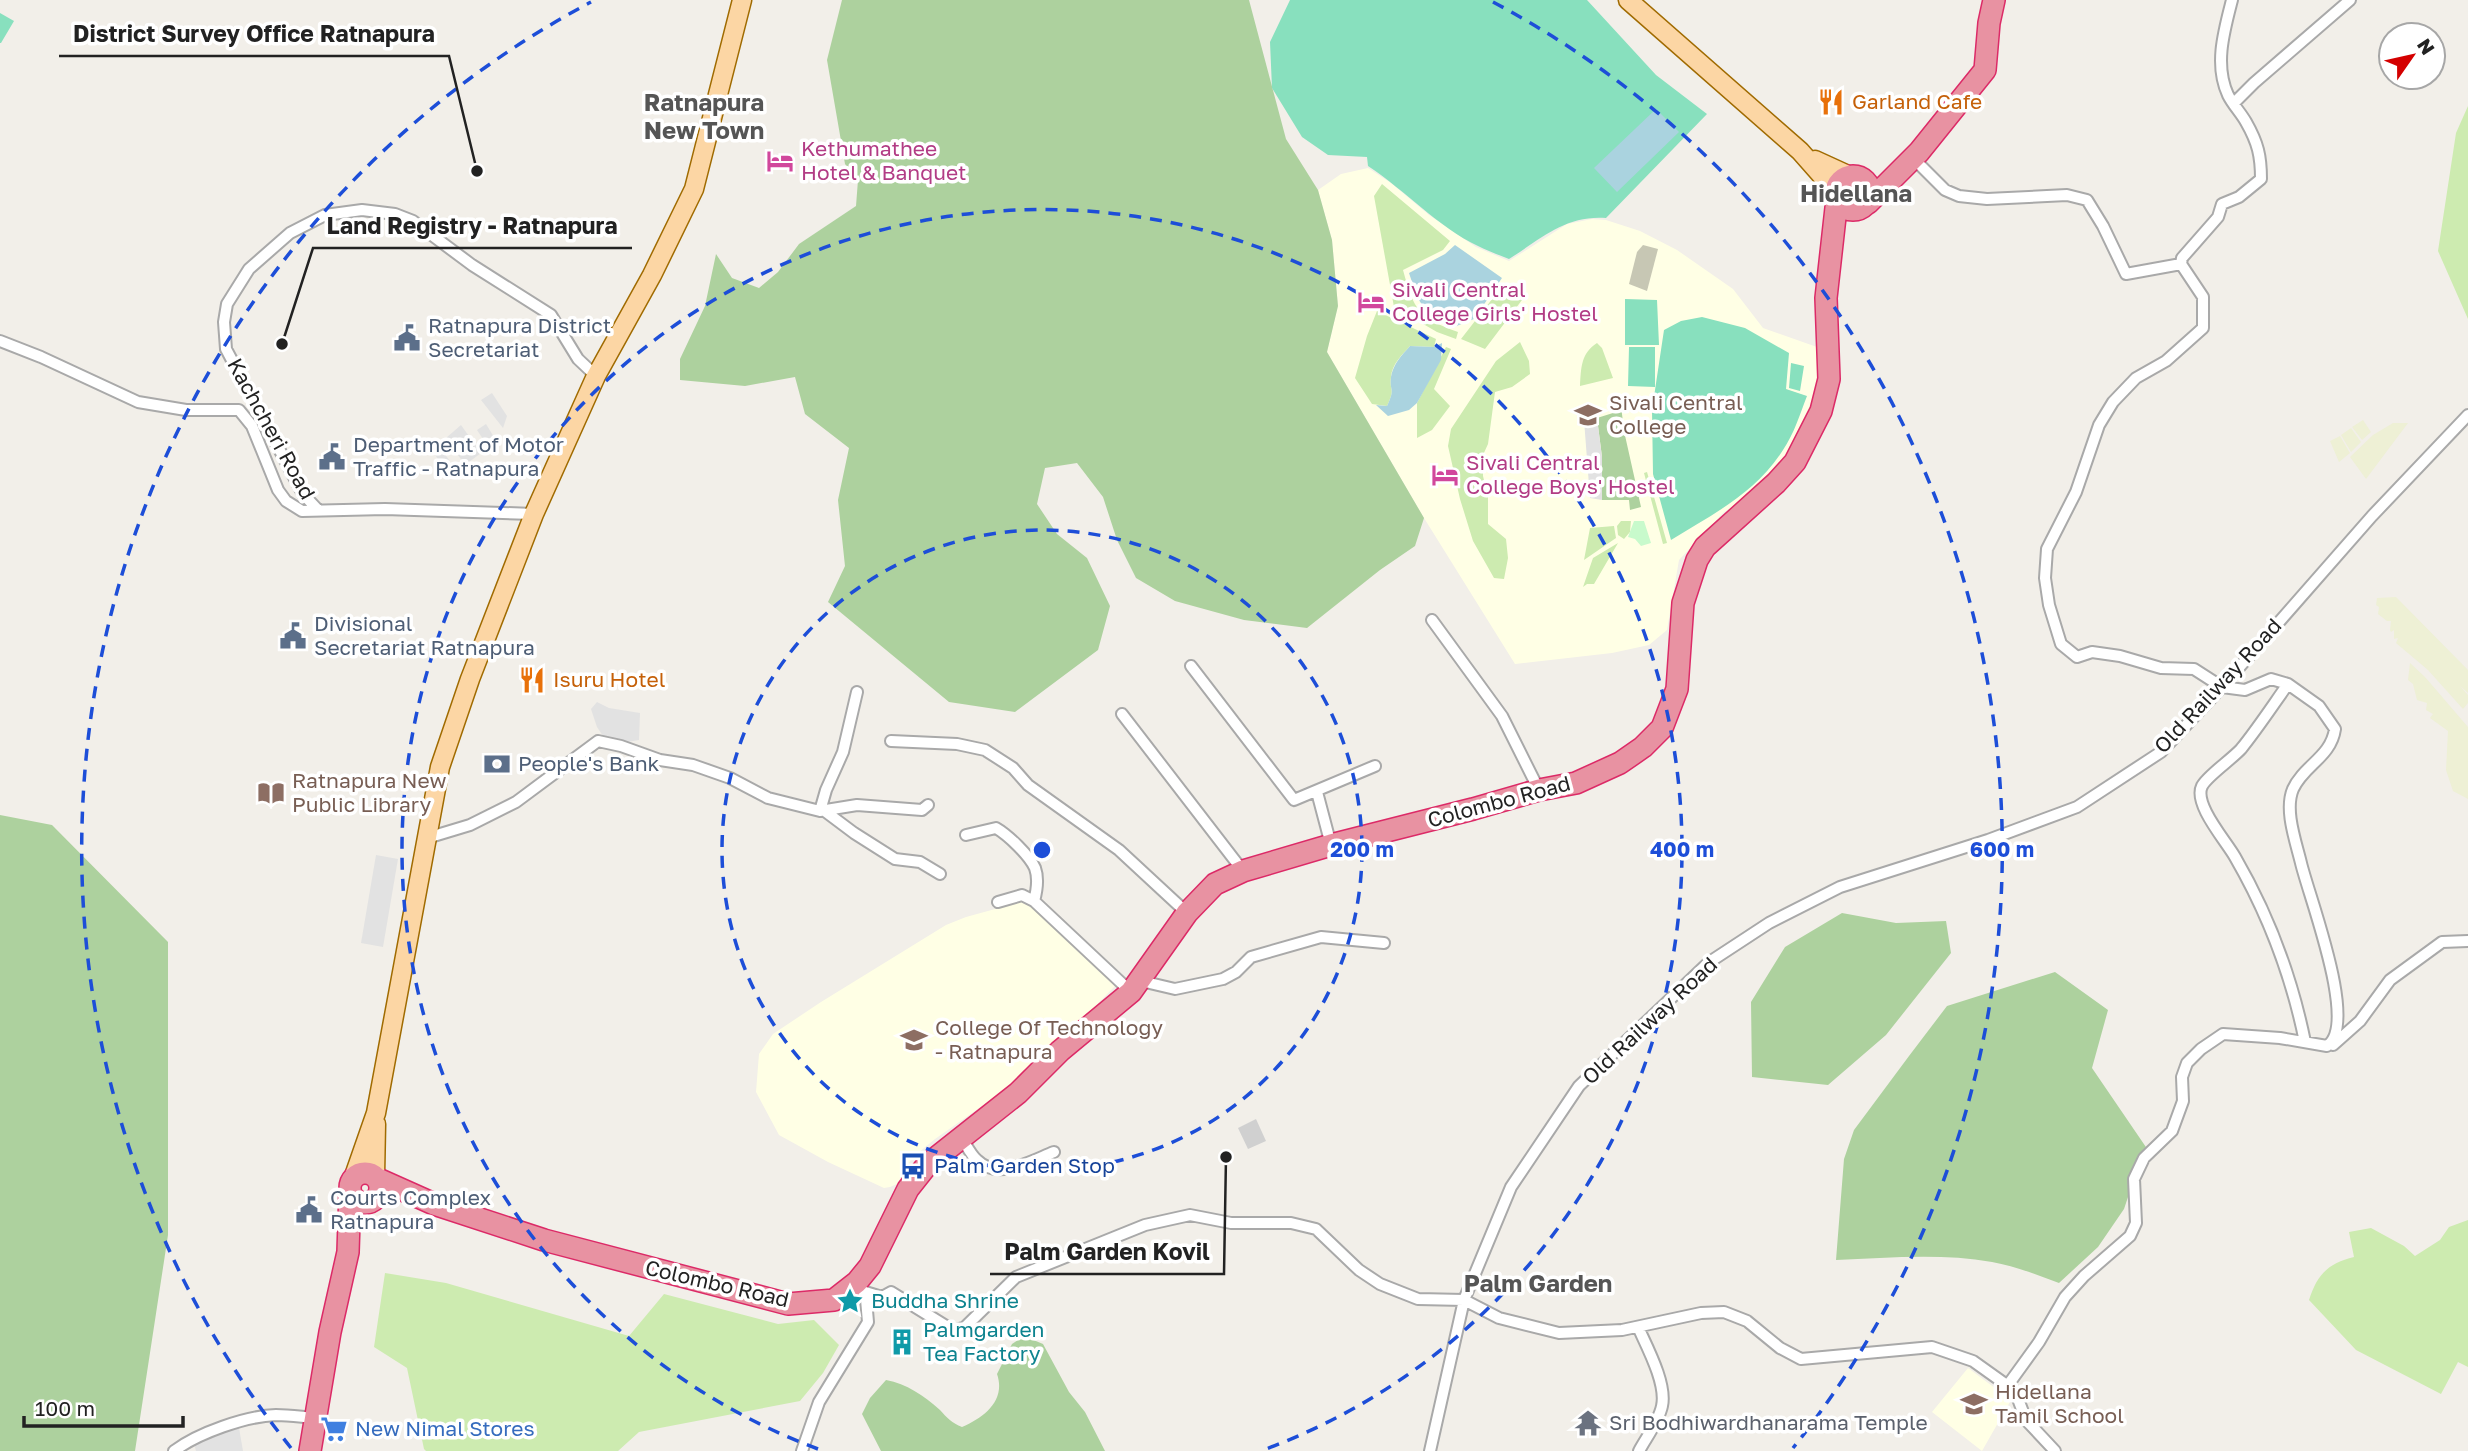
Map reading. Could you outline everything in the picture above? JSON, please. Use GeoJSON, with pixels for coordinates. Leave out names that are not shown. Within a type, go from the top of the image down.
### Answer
{"type":"FeatureCollection","features":[{"type":"Feature","properties":{"kind":"highway","name":"Colombo Road"},"geometry":{"type":"LineString","coordinates":[[1829,270],[1848,229],[1866,205],[1916,155],[1985,70],[1994,0]]}},
{"type":"Feature","properties":{"kind":"highway","name":"Colombo Road"},"geometry":{"type":"LineString","coordinates":[[1852,176],[1867,174],[1916,155]]}},
{"type":"Feature","properties":{"kind":"highway"},"geometry":{"type":"LineString","coordinates":[[1852,176],[1865,181],[1869,186],[1870,197],[1866,205],[1855,211],[1844,208],[1837,198],[1839,184],[1852,176]]}},
{"type":"Feature","properties":{"kind":"highway","name":"Colombo Road"},"geometry":{"type":"LineString","coordinates":[[368,1187],[434,1204],[544,1240],[788,1304],[834,1300],[860,1286],[908,1189],[927,1165],[1018,1093],[1060,1051],[1136,986],[1187,913],[1215,884],[1243,871],[1331,845],[1474,810],[1539,790],[1576,783],[1620,763],[1643,747],[1662,728],[1677,689],[1684,603],[1697,560],[1705,547],[1776,483],[1794,462],[1821,411],[1829,379],[1826,298],[1837,198]]}},
{"type":"Feature","properties":{"kind":"highway"},"geometry":{"type":"LineString","coordinates":[[310,1451],[330,1332],[348,1251],[368,1187]]}},
{"type":"Feature","properties":{"kind":"main road"},"geometry":{"type":"LineString","coordinates":[[368,1187],[376,1113],[440,767],[470,679],[534,513],[596,376],[652,275],[694,189],[742,0]]}},
{"type":"Feature","properties":{"kind":"main road"},"geometry":{"type":"LineString","coordinates":[[1628,0],[1800,151],[1830,185],[1837,198]]}},
{"type":"Feature","properties":{"kind":"main road"},"geometry":{"type":"LineString","coordinates":[[1800,151],[1832,170],[1852,176]]}},
{"type":"Feature","properties":{"kind":"street"},"geometry":{"type":"LineString","coordinates":[[2232,0],[2220,60],[2228,94],[2247,123],[2261,157],[2261,179],[2239,197],[2222,204],[2218,218],[2182,258],[2181,264],[2203,297],[2203,328],[2166,361],[2136,378],[2113,402],[2099,425],[2076,492],[2047,549],[2045,578],[2049,605],[2061,644],[2077,657],[2092,652],[2120,656],[2161,668],[2194,669],[2222,687],[2245,690],[2271,679],[2288,684],[2319,706],[2334,729],[2333,739],[2323,755],[2305,772],[2293,789],[2290,806],[2307,886],[2335,979],[2339,1025],[2334,1041],[2327,1046]]}},
{"type":"Feature","properties":{"kind":"street"},"geometry":{"type":"LineString","coordinates":[[2234,103],[2350,0]]}},
{"type":"Feature","properties":{"kind":"street"},"geometry":{"type":"LineString","coordinates":[[1916,155],[1945,190],[1959,197],[1987,199],[2067,195],[2087,200],[2126,274],[2181,264]]}},
{"type":"Feature","properties":{"kind":"street","name":"Kachcheri Road"},"geometry":{"type":"LineString","coordinates":[[534,513],[318,510],[303,494],[226,349],[224,322],[227,304],[250,269],[290,233],[325,215],[362,209],[395,215],[413,221],[471,265],[551,315],[578,359],[596,376]]}},
{"type":"Feature","properties":{"kind":"street"},"geometry":{"type":"LineString","coordinates":[[0,341],[138,402],[186,410],[239,410],[252,426],[278,490],[286,501],[302,511],[318,510]]}},
{"type":"Feature","properties":{"kind":"street","name":"Old Railway Road"},"geometry":{"type":"LineString","coordinates":[[1430,1451],[1464,1300],[1511,1187],[1579,1086],[1708,963],[1769,922],[1840,887],[1988,840],[2077,807],[2161,752],[2364,526],[2468,415]]}},
{"type":"Feature","properties":{"kind":"street"},"geometry":{"type":"LineString","coordinates":[[1432,620],[1502,716],[1539,790]]}},
{"type":"Feature","properties":{"kind":"street"},"geometry":{"type":"LineString","coordinates":[[1191,666],[1294,800],[1375,766]]}},
{"type":"Feature","properties":{"kind":"street"},"geometry":{"type":"LineString","coordinates":[[2288,684],[2240,749],[2202,786],[2200,797],[2204,809],[2235,858],[2262,913],[2291,984],[2305,1042]]}},
{"type":"Feature","properties":{"kind":"street"},"geometry":{"type":"LineString","coordinates":[[823,812],[826,790],[843,752],[856,692]]}},
{"type":"Feature","properties":{"kind":"street"},"geometry":{"type":"LineString","coordinates":[[1122,714],[1243,871]]}},
{"type":"Feature","properties":{"kind":"street"},"geometry":{"type":"LineString","coordinates":[[427,838],[470,825],[516,802],[598,741],[660,760],[693,765],[730,778],[768,798],[823,812],[895,859],[920,862],[940,874]]}},
{"type":"Feature","properties":{"kind":"street"},"geometry":{"type":"LineString","coordinates":[[891,741],[957,744],[985,750],[1013,768],[1028,785],[1119,850],[1187,913]]}},
{"type":"Feature","properties":{"kind":"street"},"geometry":{"type":"LineString","coordinates":[[1317,792],[1331,845]]}},
{"type":"Feature","properties":{"kind":"street"},"geometry":{"type":"LineString","coordinates":[[823,812],[857,805],[922,810],[928,805]]}},
{"type":"Feature","properties":{"kind":"street"},"geometry":{"type":"LineString","coordinates":[[967,835],[996,828],[1009,836],[1035,867],[1038,885],[1034,901]]}},
{"type":"Feature","properties":{"kind":"street"},"geometry":{"type":"LineString","coordinates":[[998,902],[1022,895],[1034,901],[1136,986],[1175,989],[1223,979],[1236,972],[1251,957],[1321,937],[1384,943]]}},
{"type":"Feature","properties":{"kind":"street"},"geometry":{"type":"LineString","coordinates":[[2008,1385],[2039,1342],[2065,1297],[2084,1276],[2130,1236],[2136,1223],[2134,1180],[2144,1158],[2172,1131],[2183,1101],[2182,1077],[2187,1063],[2201,1049],[2223,1034],[2336,1045],[2360,1021],[2390,980],[2442,942],[2468,941]]}},
{"type":"Feature","properties":{"kind":"street"},"geometry":{"type":"LineString","coordinates":[[961,1137],[977,1161],[991,1169],[1017,1167],[1054,1152]]}},
{"type":"Feature","properties":{"kind":"street"},"geometry":{"type":"LineString","coordinates":[[860,1286],[882,1297],[891,1292],[954,1331],[965,1328],[1016,1277],[1145,1225],[1190,1215],[1231,1223],[1291,1223],[1316,1229],[1359,1270],[1380,1284],[1418,1298],[1464,1300],[1499,1318],[1559,1333],[1638,1327],[1701,1313],[1724,1312],[1747,1321],[1780,1348],[1801,1359],[1932,1347],[1973,1361],[2008,1385],[2015,1391],[2026,1420],[2055,1451]]}},
{"type":"Feature","properties":{"kind":"street"},"geometry":{"type":"LineString","coordinates":[[802,1451],[819,1402],[867,1322],[866,1298],[860,1286]]}},
{"type":"Feature","properties":{"kind":"street"},"geometry":{"type":"LineString","coordinates":[[1638,1327],[1656,1369],[1662,1398],[1662,1408],[1639,1451]]}},
{"type":"Feature","properties":{"kind":"street"},"geometry":{"type":"LineString","coordinates":[[174,1451],[237,1422],[275,1415],[315,1419]]}},
{"type":"Feature","properties":{"kind":"shaded area","name":"Sivali Central College"},"geometry":{"type":"Polygon","coordinates":[[[1368,168],[1476,247],[1509,261],[1567,224],[1592,219],[1606,220],[1640,231],[1677,250],[1733,289],[1763,328],[1817,347],[1821,394],[1804,435],[1766,488],[1724,512],[1679,560],[1667,630],[1649,645],[1612,653],[1515,664],[1424,518],[1327,352],[1338,306],[1332,240],[1318,190],[1341,174],[1368,168]]]}},
{"type":"Feature","properties":{"kind":"shaded area"},"geometry":{"type":"Polygon","coordinates":[[[1643,245],[1658,249],[1647,291],[1629,284],[1637,252],[1643,245]]]}},
{"type":"Feature","properties":{"kind":"shaded area"},"geometry":{"type":"Polygon","coordinates":[[[492,393],[507,416],[503,428],[481,400],[492,393]]]}},
{"type":"Feature","properties":{"kind":"shaded area"},"geometry":{"type":"Polygon","coordinates":[[[1597,418],[1602,457],[1602,500],[1590,498],[1584,420],[1597,418]]]}},
{"type":"Feature","properties":{"kind":"shaded area"},"geometry":{"type":"Polygon","coordinates":[[[2363,420],[2371,432],[2362,440],[2352,427],[2363,420]]]}},
{"type":"Feature","properties":{"kind":"shaded area"},"geometry":{"type":"Polygon","coordinates":[[[2393,423],[2408,423],[2366,479],[2350,457],[2373,435],[2393,423]]]}},
{"type":"Feature","properties":{"kind":"shaded area"},"geometry":{"type":"Polygon","coordinates":[[[486,424],[497,442],[489,448],[477,430],[486,424]]]}},
{"type":"Feature","properties":{"kind":"shaded area"},"geometry":{"type":"Polygon","coordinates":[[[461,425],[481,453],[465,465],[446,438],[461,425]]]}},
{"type":"Feature","properties":{"kind":"shaded area"},"geometry":{"type":"Polygon","coordinates":[[[2351,428],[2361,442],[2351,452],[2341,435],[2351,428]]]}},
{"type":"Feature","properties":{"kind":"shaded area"},"geometry":{"type":"Polygon","coordinates":[[[2340,436],[2350,453],[2339,462],[2330,441],[2340,436]]]}},
{"type":"Feature","properties":{"kind":"shaded area"},"geometry":{"type":"Polygon","coordinates":[[[434,438],[449,460],[443,467],[428,444],[434,438]]]}},
{"type":"Feature","properties":{"kind":"shaded area"},"geometry":{"type":"Polygon","coordinates":[[[2396,597],[2468,670],[2468,693],[2460,686],[2468,695],[2468,703],[2463,709],[2428,670],[2396,643],[2398,638],[2394,639],[2394,630],[2390,630],[2391,621],[2378,614],[2377,598],[2396,597]]]}},
{"type":"Feature","properties":{"kind":"shaded area"},"geometry":{"type":"Polygon","coordinates":[[[2410,663],[2468,727],[2468,799],[2453,791],[2446,770],[2448,731],[2430,718],[2433,714],[2426,710],[2427,703],[2417,700],[2413,684],[2408,680],[2410,663]]]}},
{"type":"Feature","properties":{"kind":"shaded area"},"geometry":{"type":"Polygon","coordinates":[[[597,702],[609,708],[640,713],[639,740],[627,742],[605,739],[597,727],[591,709],[597,702]]]}},
{"type":"Feature","properties":{"kind":"shaded area"},"geometry":{"type":"Polygon","coordinates":[[[376,855],[398,859],[383,947],[361,943],[376,855]]]}},
{"type":"Feature","properties":{"kind":"shaded area","name":"College Of Technology - Ratnapura"},"geometry":{"type":"Polygon","coordinates":[[[1021,902],[1059,929],[1114,981],[1115,986],[1032,1071],[935,1139],[912,1158],[897,1184],[890,1187],[884,1188],[828,1162],[779,1135],[756,1092],[759,1054],[773,1034],[946,925],[1021,902]]]}},
{"type":"Feature","properties":{"kind":"shaded area"},"geometry":{"type":"Polygon","coordinates":[[[1256,1119],[1266,1141],[1248,1149],[1238,1128],[1256,1119]]]}},
{"type":"Feature","properties":{"kind":"shaded area"},"geometry":{"type":"Polygon","coordinates":[[[1968,1368],[2011,1400],[1982,1451],[1932,1412],[1968,1368]]]}},
{"type":"Feature","properties":{"kind":"shaded area"},"geometry":{"type":"Polygon","coordinates":[[[238,1422],[243,1451],[196,1451],[193,1440],[238,1422]]]}},
{"type":"Feature","properties":{"kind":"green space"},"geometry":{"type":"Polygon","coordinates":[[[842,0],[1249,0],[1286,139],[1318,190],[1332,240],[1338,306],[1327,352],[1424,518],[1415,546],[1307,628],[1244,620],[1175,601],[1136,578],[1117,540],[1103,497],[1077,463],[1045,468],[1037,504],[1057,534],[1087,558],[1110,606],[1098,650],[1015,712],[949,702],[828,602],[845,566],[838,500],[849,448],[805,414],[795,377],[745,386],[680,380],[680,359],[705,306],[716,254],[732,278],[759,288],[778,272],[799,244],[856,206],[858,180],[845,164],[827,60],[842,0]]]}},
{"type":"Feature","properties":{"kind":"green space"},"geometry":{"type":"Polygon","coordinates":[[[1290,0],[1587,0],[1656,75],[1707,114],[1606,218],[1566,224],[1509,259],[1478,246],[1449,229],[1368,166],[1367,157],[1328,155],[1302,137],[1272,88],[1270,42],[1290,0]]]}},
{"type":"Feature","properties":{"kind":"green space"},"geometry":{"type":"Polygon","coordinates":[[[0,13],[14,21],[1,43],[0,43],[0,13]]]}},
{"type":"Feature","properties":{"kind":"green space"},"geometry":{"type":"Polygon","coordinates":[[[2468,106],[2468,319],[2438,251],[2456,133],[2468,106]]]}},
{"type":"Feature","properties":{"kind":"green space"},"geometry":{"type":"Polygon","coordinates":[[[1382,184],[1450,241],[1443,250],[1403,270],[1411,295],[1420,311],[1434,322],[1458,332],[1456,339],[1437,332],[1394,307],[1374,196],[1382,184]]]}},
{"type":"Feature","properties":{"kind":"green space"},"geometry":{"type":"Polygon","coordinates":[[[1503,285],[1522,300],[1485,349],[1461,339],[1503,285]]]}},
{"type":"Feature","properties":{"kind":"green space"},"geometry":{"type":"Polygon","coordinates":[[[1625,299],[1657,300],[1659,345],[1625,345],[1625,299]]]}},
{"type":"Feature","properties":{"kind":"green space"},"geometry":{"type":"Polygon","coordinates":[[[1377,311],[1436,339],[1434,347],[1410,346],[1398,360],[1392,372],[1392,392],[1387,406],[1372,404],[1355,378],[1377,311]]]}},
{"type":"Feature","properties":{"kind":"green space"},"geometry":{"type":"Polygon","coordinates":[[[1702,317],[1745,328],[1789,353],[1786,389],[1807,396],[1787,444],[1760,479],[1733,501],[1671,540],[1653,474],[1652,410],[1664,330],[1681,321],[1702,317]]]}},
{"type":"Feature","properties":{"kind":"green space"},"geometry":{"type":"Polygon","coordinates":[[[1520,342],[1529,361],[1530,374],[1512,387],[1495,392],[1488,444],[1483,455],[1488,524],[1506,539],[1508,558],[1504,579],[1494,578],[1473,541],[1448,446],[1451,429],[1496,361],[1520,342]]]}},
{"type":"Feature","properties":{"kind":"green space"},"geometry":{"type":"Polygon","coordinates":[[[1597,343],[1602,348],[1613,378],[1580,386],[1585,356],[1597,343]]]}},
{"type":"Feature","properties":{"kind":"green space"},"geometry":{"type":"Polygon","coordinates":[[[1446,347],[1451,349],[1434,389],[1450,406],[1432,430],[1417,438],[1417,403],[1446,347]]]}},
{"type":"Feature","properties":{"kind":"green space"},"geometry":{"type":"Polygon","coordinates":[[[1629,347],[1655,347],[1655,387],[1628,386],[1629,347]]]}},
{"type":"Feature","properties":{"kind":"green space"},"geometry":{"type":"Polygon","coordinates":[[[1791,363],[1804,366],[1800,391],[1789,388],[1791,363]]]}},
{"type":"Feature","properties":{"kind":"green space"},"geometry":{"type":"Polygon","coordinates":[[[1620,397],[1624,431],[1641,507],[1630,510],[1629,500],[1602,500],[1602,457],[1597,418],[1613,413],[1609,400],[1620,397]]]}},
{"type":"Feature","properties":{"kind":"green space"},"geometry":{"type":"Polygon","coordinates":[[[1647,472],[1667,543],[1663,544],[1644,473],[1647,472]]]}},
{"type":"Feature","properties":{"kind":"green space"},"geometry":{"type":"Polygon","coordinates":[[[1621,521],[1631,521],[1630,532],[1624,539],[1618,535],[1617,526],[1621,521]]]}},
{"type":"Feature","properties":{"kind":"green space"},"geometry":{"type":"Polygon","coordinates":[[[1634,521],[1644,521],[1651,543],[1641,546],[1635,539],[1628,537],[1634,521]]]}},
{"type":"Feature","properties":{"kind":"green space"},"geometry":{"type":"Polygon","coordinates":[[[1614,526],[1616,538],[1584,560],[1590,528],[1614,526]]]}},
{"type":"Feature","properties":{"kind":"green space"},"geometry":{"type":"Polygon","coordinates":[[[1618,543],[1594,584],[1583,587],[1593,558],[1618,543]]]}},
{"type":"Feature","properties":{"kind":"green space"},"geometry":{"type":"Polygon","coordinates":[[[0,815],[52,825],[168,942],[168,1235],[135,1451],[0,1451],[0,815]]]}},
{"type":"Feature","properties":{"kind":"green space"},"geometry":{"type":"Polygon","coordinates":[[[1842,913],[1896,923],[1946,921],[1951,953],[1886,1035],[1828,1085],[1752,1077],[1751,1002],[1785,947],[1842,913]]]}},
{"type":"Feature","properties":{"kind":"green space"},"geometry":{"type":"Polygon","coordinates":[[[2055,972],[2108,1010],[2092,1068],[2150,1153],[2134,1179],[2124,1209],[2098,1247],[2059,1283],[2009,1266],[1973,1259],[1914,1257],[1836,1260],[1844,1159],[1854,1130],[1947,1006],[2055,972]]]}},
{"type":"Feature","properties":{"kind":"green space"},"geometry":{"type":"Polygon","coordinates":[[[2468,1220],[2468,1367],[2458,1362],[2441,1394],[2356,1350],[2309,1300],[2325,1271],[2354,1257],[2349,1232],[2371,1228],[2404,1246],[2415,1256],[2440,1240],[2449,1227],[2468,1220]]]}},
{"type":"Feature","properties":{"kind":"green space"},"geometry":{"type":"Polygon","coordinates":[[[385,1273],[446,1283],[629,1336],[664,1294],[778,1324],[814,1320],[839,1345],[823,1373],[800,1401],[639,1432],[618,1451],[426,1451],[407,1368],[374,1347],[385,1273]]]}},
{"type":"Feature","properties":{"kind":"green space"},"geometry":{"type":"Polygon","coordinates":[[[1024,1336],[1043,1344],[1069,1392],[1085,1412],[1105,1451],[881,1451],[862,1414],[870,1398],[886,1380],[914,1391],[962,1427],[986,1413],[992,1406],[999,1392],[997,1374],[1012,1344],[1024,1336]]]}},
{"type":"Feature","properties":{"kind":"water"},"geometry":{"type":"Polygon","coordinates":[[[1656,109],[1679,132],[1617,192],[1594,168],[1656,109]]]}},
{"type":"Feature","properties":{"kind":"water"},"geometry":{"type":"Polygon","coordinates":[[[1455,245],[1502,278],[1474,319],[1454,327],[1428,314],[1417,297],[1409,273],[1445,254],[1455,245]]]}},
{"type":"Feature","properties":{"kind":"water"},"geometry":{"type":"Polygon","coordinates":[[[1442,343],[1441,360],[1417,403],[1409,410],[1388,416],[1376,405],[1387,406],[1390,400],[1392,372],[1398,360],[1410,346],[1434,347],[1442,343]]]}},
{"type":"Feature","properties":{"kind":"place","name":"Garland Cafe"},"geometry":{"type":"Point","coordinates":[1831,102]}},
{"type":"Feature","properties":{"kind":"place","name":"Kethumathee Hotel & Banquet"},"geometry":{"type":"Point","coordinates":[780,161]}},
{"type":"Feature","properties":{"kind":"place","name":"District Survey Office Ratnapura"},"geometry":{"type":"Point","coordinates":[477,171]}},
{"type":"Feature","properties":{"kind":"place","name":"Sivali Central College Girls' Hostel"},"geometry":{"type":"Point","coordinates":[1371,302]}},
{"type":"Feature","properties":{"kind":"place","name":"Ratnapura District Secretariat"},"geometry":{"type":"Point","coordinates":[407,338]}},
{"type":"Feature","properties":{"kind":"place","name":"Land Registry - Ratnapura"},"geometry":{"type":"Point","coordinates":[282,344]}},
{"type":"Feature","properties":{"kind":"place","name":"Sivali Central College"},"geometry":{"type":"Point","coordinates":[1588,415]}},
{"type":"Feature","properties":{"kind":"place","name":"Department of Motor Traffic - Ratnapura"},"geometry":{"type":"Point","coordinates":[332,457]}},
{"type":"Feature","properties":{"kind":"place","name":"Sivali Central College Boys' Hostel"},"geometry":{"type":"Point","coordinates":[1445,475]}},
{"type":"Feature","properties":{"kind":"place","name":"Divisional Secretariat Ratnapura"},"geometry":{"type":"Point","coordinates":[293,636]}},
{"type":"Feature","properties":{"kind":"place","name":"Isuru Hotel"},"geometry":{"type":"Point","coordinates":[532,680]}},
{"type":"Feature","properties":{"kind":"place","name":"People's Bank"},"geometry":{"type":"Point","coordinates":[497,764]}},
{"type":"Feature","properties":{"kind":"place","name":"Ratnapura New Public Library"},"geometry":{"type":"Point","coordinates":[271,793]}},
{"type":"Feature","properties":{"kind":"place","name":"College Of Technology - Ratnapura"},"geometry":{"type":"Point","coordinates":[914,1040]}},
{"type":"Feature","properties":{"kind":"place","name":"Palm Garden Kovil"},"geometry":{"type":"Point","coordinates":[1226,1157]}},
{"type":"Feature","properties":{"kind":"place","name":"Palm Garden Stop"},"geometry":{"type":"Point","coordinates":[913,1166]}},
{"type":"Feature","properties":{"kind":"place","name":"Courts Complex Ratnapura"},"geometry":{"type":"Point","coordinates":[309,1210]}},
{"type":"Feature","properties":{"kind":"place","name":"Buddha Shrine"},"geometry":{"type":"Point","coordinates":[850,1301]}},
{"type":"Feature","properties":{"kind":"place","name":"Palmgarden Tea Factory"},"geometry":{"type":"Point","coordinates":[902,1342]}},
{"type":"Feature","properties":{"kind":"place","name":"Hidellana Tamil School"},"geometry":{"type":"Point","coordinates":[1974,1404]}},
{"type":"Feature","properties":{"kind":"place","name":"Sri Bodhiwardhanarama Temple"},"geometry":{"type":"Point","coordinates":[1588,1423]}},
{"type":"Feature","properties":{"kind":"place","name":"New Nimal Stores"},"geometry":{"type":"Point","coordinates":[334,1429]}},
{"type":"Feature","properties":{"kind":"district","name":"Ratnapura New Town"},"geometry":{"type":"Point","coordinates":[704,117]}},
{"type":"Feature","properties":{"kind":"district","name":"Hidellana"},"geometry":{"type":"Point","coordinates":[1856,194]}},
{"type":"Feature","properties":{"kind":"district","name":"Palm Garden"},"geometry":{"type":"Point","coordinates":[1538,1284]}}]}
